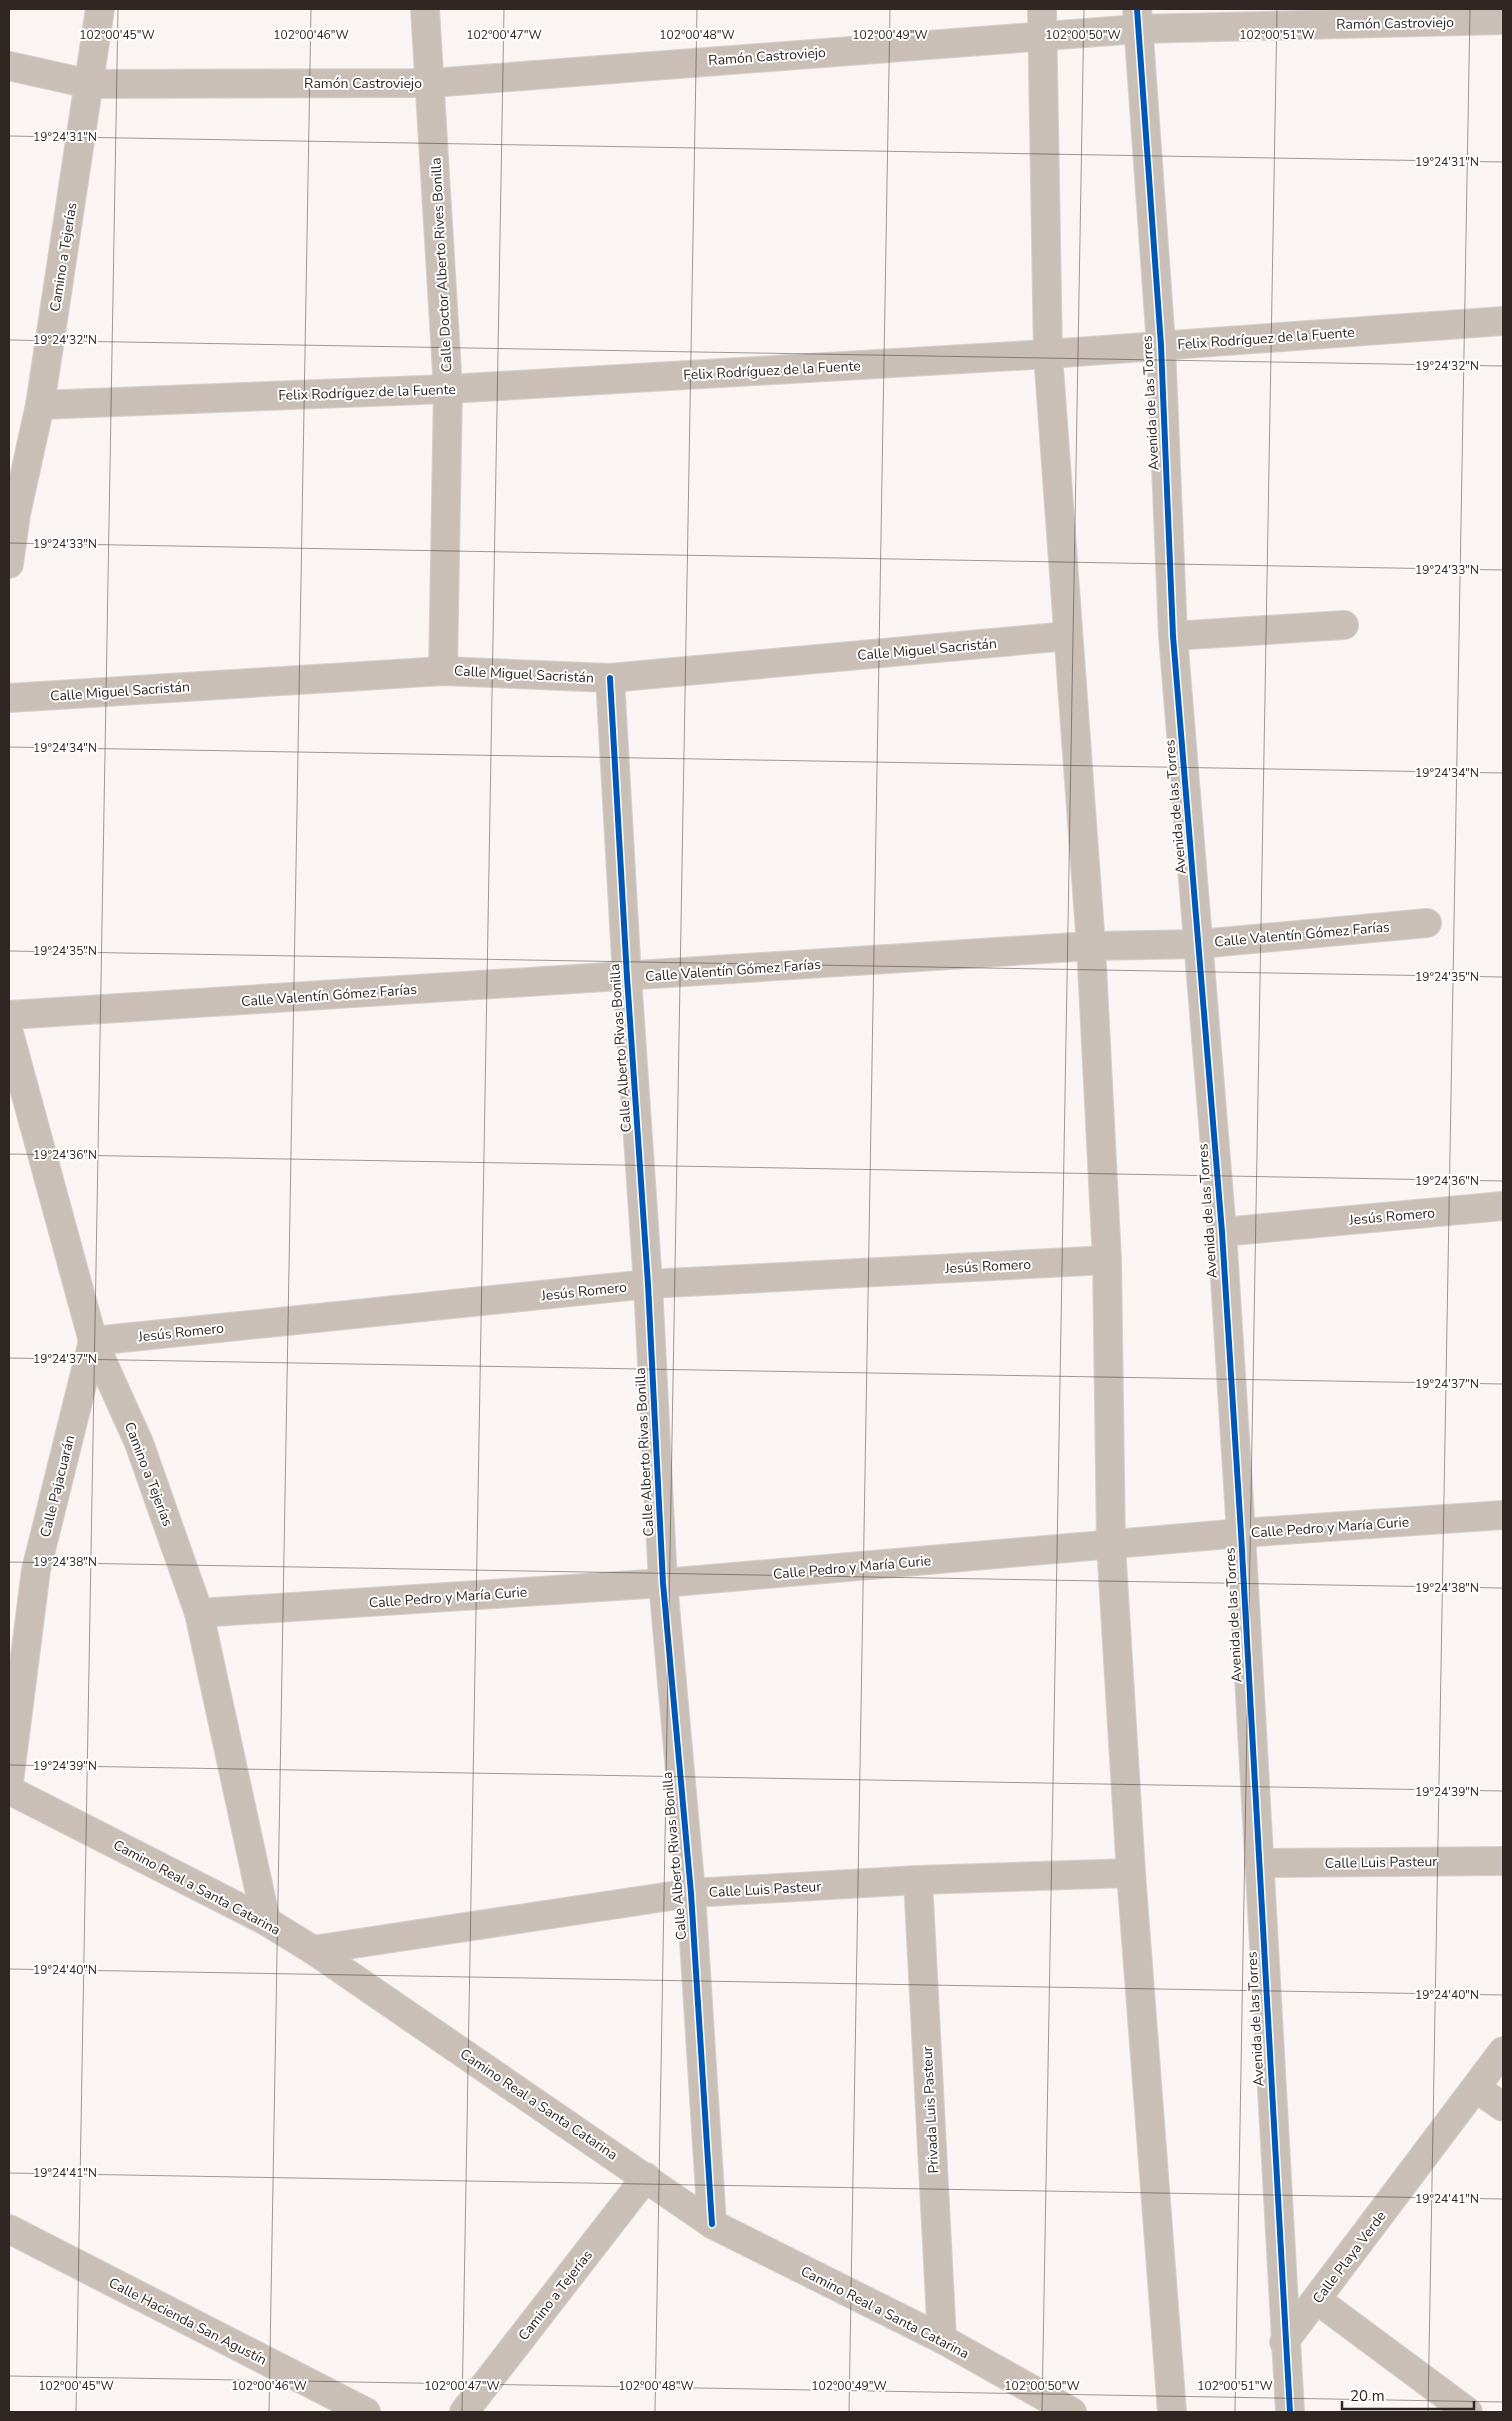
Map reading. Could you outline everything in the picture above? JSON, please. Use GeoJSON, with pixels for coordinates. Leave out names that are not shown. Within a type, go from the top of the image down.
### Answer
{"type":"FeatureCollection","features":[{"type":"Feature","properties":{"kind":"street","name":"Camino a Tejerías"},"geometry":{"type":"LineString","coordinates":[[9,564],[16,514],[40,405],[100,9]]}},
{"type":"Feature","properties":{"kind":"street","name":"Calle Doctor Alberto Rives Bonilla"},"geometry":{"type":"LineString","coordinates":[[425,9],[431,83],[448,389],[443,671]]}},
{"type":"Feature","properties":{"kind":"street","name":"Ramón Castroviejo"},"geometry":{"type":"LineString","coordinates":[[9,66],[90,84],[431,83],[1042,22],[1138,19],[1503,20]]}},
{"type":"Feature","properties":{"kind":"street","name":"Avenida de las Torres"},"geometry":{"type":"LineString","coordinates":[[1138,19],[1161,345],[1173,636],[1222,1232],[1241,1533],[1284,2342],[1290,2412]]}},
{"type":"Feature","properties":{"kind":"street"},"geometry":{"type":"LineString","coordinates":[[1042,22],[1048,354],[1091,946],[1107,1260],[1110,1545],[1131,1873],[1172,2412]]}},
{"type":"Feature","properties":{"kind":"street","name":"Felix Rodríguez de la Fuente"},"geometry":{"type":"LineString","coordinates":[[40,405],[448,389],[1048,354],[1503,321]]}},
{"type":"Feature","properties":{"kind":"street"},"geometry":{"type":"LineString","coordinates":[[1173,636],[1344,625]]}},
{"type":"Feature","properties":{"kind":"street","name":"Calle Miguel Sacristán"},"geometry":{"type":"LineString","coordinates":[[9,698],[443,671],[610,678],[1068,636]]}},
{"type":"Feature","properties":{"kind":"street","name":"Calle Alberto Rivas Bonilla"},"geometry":{"type":"LineString","coordinates":[[610,678],[627,977],[648,1284],[663,1583],[690,1893],[712,2224]]}},
{"type":"Feature","properties":{"kind":"street","name":"Calle Valentín Gómez Farías"},"geometry":{"type":"LineString","coordinates":[[9,1016],[1091,946],[1199,944],[1427,923]]}},
{"type":"Feature","properties":{"kind":"street","name":"Camino a Tejerías"},"geometry":{"type":"LineString","coordinates":[[9,1033],[93,1341],[139,1443],[199,1613],[266,1921]]}},
{"type":"Feature","properties":{"kind":"street","name":"Jesús Romero"},"geometry":{"type":"LineString","coordinates":[[1222,1232],[1503,1206]]}},
{"type":"Feature","properties":{"kind":"street","name":"Jesús Romero"},"geometry":{"type":"LineString","coordinates":[[93,1341],[648,1284],[1107,1260]]}},
{"type":"Feature","properties":{"kind":"street","name":"Calle Pajacuarán"},"geometry":{"type":"LineString","coordinates":[[9,1782],[36,1570],[93,1341]]}},
{"type":"Feature","properties":{"kind":"street","name":"Calle Pedro y María Curie"},"geometry":{"type":"LineString","coordinates":[[199,1613],[663,1583],[1241,1533],[1503,1515]]}},
{"type":"Feature","properties":{"kind":"street","name":"Camino Real a Santa Catarina"},"geometry":{"type":"LineString","coordinates":[[9,1790],[266,1921],[313,1950],[712,2224],[942,2339],[1072,2412]]}},
{"type":"Feature","properties":{"kind":"street","name":"Calle Luis Pasteur"},"geometry":{"type":"LineString","coordinates":[[1259,1863],[1503,1860]]}},
{"type":"Feature","properties":{"kind":"street","name":"Calle Luis Pasteur"},"geometry":{"type":"LineString","coordinates":[[313,1950],[690,1893],[918,1880],[1131,1873]]}},
{"type":"Feature","properties":{"kind":"street","name":"Privada Luis Pasteur"},"geometry":{"type":"LineString","coordinates":[[918,1880],[942,2339]]}},
{"type":"Feature","properties":{"kind":"street","name":"Calle Playa Verde"},"geometry":{"type":"LineString","coordinates":[[1284,2342],[1503,2051]]}},
{"type":"Feature","properties":{"kind":"street"},"geometry":{"type":"LineString","coordinates":[[1476,2088],[1503,2107]]}},
{"type":"Feature","properties":{"kind":"street","name":"Camino a Tejerías"},"geometry":{"type":"LineString","coordinates":[[464,2412],[646,2177]]}},
{"type":"Feature","properties":{"kind":"street","name":"Calle Hacienda San Agustín"},"geometry":{"type":"LineString","coordinates":[[9,2229],[366,2412]]}},
{"type":"Feature","properties":{"kind":"street"},"geometry":{"type":"LineString","coordinates":[[1317,2300],[1468,2412]]}},
{"type":"Feature","properties":{"kind":"cycle path"},"geometry":{"type":"LineString","coordinates":[[1137,9],[1161,345],[1173,636],[1222,1232],[1241,1533],[1290,2412]]}},
{"type":"Feature","properties":{"kind":"cycle path"},"geometry":{"type":"LineString","coordinates":[[610,678],[627,977],[648,1284],[663,1583],[691,1893],[712,2224]]}}]}
